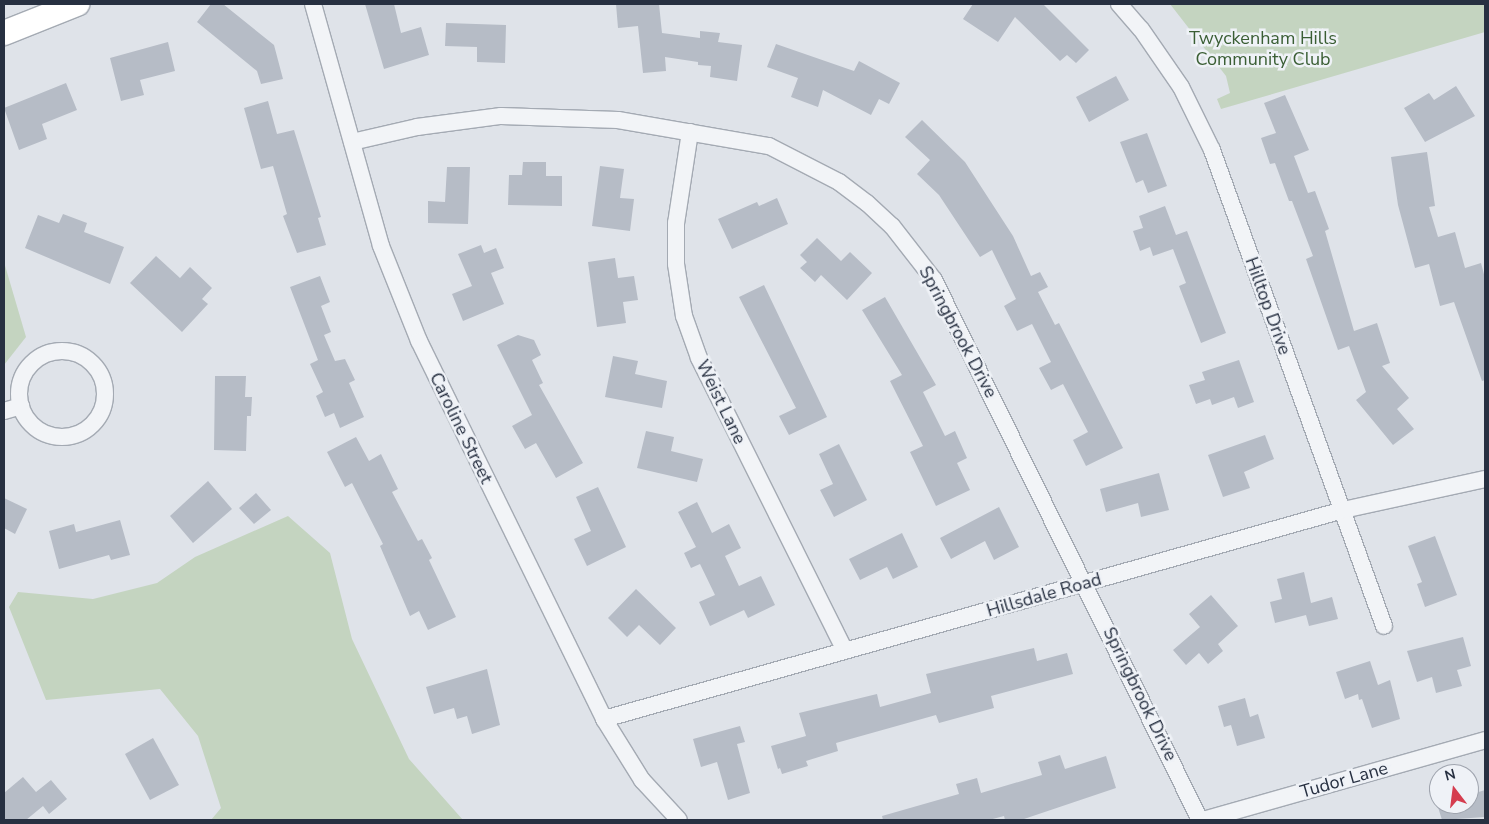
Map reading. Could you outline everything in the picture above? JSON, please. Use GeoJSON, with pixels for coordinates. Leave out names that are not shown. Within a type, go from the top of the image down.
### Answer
{"type":"FeatureCollection","features":[{"type":"Feature","properties":{"kind":"street"},"geometry":{"type":"LineString","coordinates":[[4,33],[77,4]]}},
{"type":"Feature","properties":{"kind":"street","name":"Caroline Street"},"geometry":{"type":"LineString","coordinates":[[313,4],[382,246],[419,341],[604,719],[642,780],[679,820]]}},
{"type":"Feature","properties":{"kind":"street","name":"Hilltop Drive"},"geometry":{"type":"LineString","coordinates":[[1119,4],[1141,29],[1181,87],[1212,150],[1384,626]]}},
{"type":"Feature","properties":{"kind":"street","name":"Springbrook Drive"},"geometry":{"type":"LineString","coordinates":[[352,142],[416,127],[501,116],[578,117],[742,140],[789,154],[839,182],[892,226],[934,280],[1202,820]]}},
{"type":"Feature","properties":{"kind":"street","name":"Weist Lane"},"geometry":{"type":"LineString","coordinates":[[690,132],[676,223],[676,264],[684,316],[699,358],[846,652]]}},
{"type":"Feature","properties":{"kind":"street"},"geometry":{"type":"LineString","coordinates":[[69,352],[83,356],[102,377],[104,405],[98,418],[77,434],[63,437],[43,432],[27,418],[21,406],[19,392],[23,378],[41,356],[69,352]]}},
{"type":"Feature","properties":{"kind":"street"},"geometry":{"type":"LineString","coordinates":[[4,411],[21,406]]}},
{"type":"Feature","properties":{"kind":"street","name":"Hillsdale Road"},"geometry":{"type":"LineString","coordinates":[[604,719],[1343,510],[1485,478]]}},
{"type":"Feature","properties":{"kind":"street","name":"Tudor Lane"},"geometry":{"type":"LineString","coordinates":[[1202,820],[1485,740]]}},
{"type":"Feature","properties":{"kind":"green space","name":"Twyckenham Hills Community Club"},"geometry":{"type":"Polygon","coordinates":[[[1170,4],[1485,4],[1485,32],[1221,109],[1217,99],[1230,93],[1226,76],[1170,4]]]}},
{"type":"Feature","properties":{"kind":"green space"},"geometry":{"type":"Polygon","coordinates":[[[4,262],[26,337],[4,365],[4,262]]]}},
{"type":"Feature","properties":{"kind":"green space"},"geometry":{"type":"Polygon","coordinates":[[[288,516],[330,553],[352,639],[409,759],[463,820],[211,820],[221,808],[198,736],[160,689],[46,700],[9,607],[18,592],[93,599],[157,583],[195,557],[288,516]]]}},
{"type":"Feature","properties":{"kind":"building"},"geometry":{"type":"Polygon","coordinates":[[[211,4],[223,4],[274,45],[283,79],[261,84],[257,71],[197,22],[211,4]]]}},
{"type":"Feature","properties":{"kind":"building"},"geometry":{"type":"Polygon","coordinates":[[[365,4],[394,4],[401,33],[421,27],[429,55],[384,69],[365,4]]]}},
{"type":"Feature","properties":{"kind":"building"},"geometry":{"type":"Polygon","coordinates":[[[616,4],[659,4],[662,33],[700,38],[700,31],[720,33],[718,42],[742,45],[737,81],[710,77],[711,66],[698,65],[698,62],[665,57],[666,71],[643,73],[638,26],[618,28],[616,4]]]}},
{"type":"Feature","properties":{"kind":"building"},"geometry":{"type":"Polygon","coordinates":[[[973,4],[1043,4],[1089,50],[1076,63],[1067,55],[1060,61],[1015,17],[998,42],[963,19],[973,4]]]}},
{"type":"Feature","properties":{"kind":"building"},"geometry":{"type":"Polygon","coordinates":[[[446,23],[506,25],[505,63],[477,62],[477,47],[445,46],[446,23]]]}},
{"type":"Feature","properties":{"kind":"building"},"geometry":{"type":"Polygon","coordinates":[[[168,42],[175,71],[140,80],[144,95],[121,101],[110,58],[168,42]]]}},
{"type":"Feature","properties":{"kind":"building"},"geometry":{"type":"Polygon","coordinates":[[[776,44],[854,71],[859,61],[900,83],[889,104],[879,99],[871,115],[823,90],[818,107],[791,97],[798,78],[767,67],[776,44]]]}},
{"type":"Feature","properties":{"kind":"building"},"geometry":{"type":"Polygon","coordinates":[[[1116,76],[1129,100],[1089,122],[1076,97],[1116,76]]]}},
{"type":"Feature","properties":{"kind":"building"},"geometry":{"type":"Polygon","coordinates":[[[66,83],[77,110],[42,124],[47,139],[19,150],[4,108],[66,83]]]}},
{"type":"Feature","properties":{"kind":"building"},"geometry":{"type":"Polygon","coordinates":[[[1456,86],[1475,116],[1425,142],[1404,108],[1429,93],[1434,100],[1456,86]]]}},
{"type":"Feature","properties":{"kind":"building"},"geometry":{"type":"Polygon","coordinates":[[[1285,95],[1309,150],[1294,156],[1308,193],[1315,191],[1329,229],[1325,231],[1354,331],[1377,323],[1390,363],[1382,366],[1409,398],[1397,409],[1414,429],[1393,445],[1356,400],[1366,392],[1349,346],[1338,350],[1306,259],[1313,256],[1292,201],[1289,201],[1275,163],[1270,164],[1261,138],[1276,133],[1264,103],[1285,95]]]}},
{"type":"Feature","properties":{"kind":"building"},"geometry":{"type":"Polygon","coordinates":[[[268,101],[277,134],[294,130],[321,217],[318,218],[326,245],[297,253],[283,216],[287,214],[273,166],[261,169],[244,108],[268,101]]]}},
{"type":"Feature","properties":{"kind":"building"},"geometry":{"type":"Polygon","coordinates":[[[922,120],[965,162],[1013,236],[1031,276],[1040,272],[1048,287],[1038,292],[1055,325],[1059,323],[1123,448],[1086,466],[1073,440],[1088,432],[1063,384],[1051,390],[1039,368],[1051,362],[1032,324],[1017,331],[1004,306],[1016,299],[992,250],[980,257],[939,195],[917,174],[930,160],[905,137],[922,120]]]}},
{"type":"Feature","properties":{"kind":"building"},"geometry":{"type":"Polygon","coordinates":[[[1147,133],[1167,186],[1148,193],[1143,180],[1136,183],[1120,142],[1147,133]]]}},
{"type":"Feature","properties":{"kind":"building"},"geometry":{"type":"Polygon","coordinates":[[[1427,152],[1435,206],[1429,207],[1438,237],[1455,232],[1465,268],[1481,263],[1485,278],[1485,380],[1482,381],[1454,302],[1440,306],[1429,264],[1415,268],[1398,205],[1391,157],[1427,152]]]}},
{"type":"Feature","properties":{"kind":"building"},"geometry":{"type":"Polygon","coordinates":[[[523,162],[546,162],[546,176],[562,176],[562,206],[508,205],[509,175],[522,175],[523,162]]]}},
{"type":"Feature","properties":{"kind":"building"},"geometry":{"type":"Polygon","coordinates":[[[600,166],[624,169],[620,198],[634,199],[630,231],[592,226],[600,166]]]}},
{"type":"Feature","properties":{"kind":"building"},"geometry":{"type":"Polygon","coordinates":[[[447,167],[470,167],[468,224],[428,223],[428,201],[445,202],[447,167]]]}},
{"type":"Feature","properties":{"kind":"building"},"geometry":{"type":"Polygon","coordinates":[[[777,198],[788,224],[732,249],[718,219],[757,202],[759,206],[777,198]]]}},
{"type":"Feature","properties":{"kind":"building"},"geometry":{"type":"Polygon","coordinates":[[[1165,206],[1176,235],[1187,231],[1226,333],[1201,343],[1179,286],[1186,283],[1173,249],[1153,256],[1150,247],[1140,251],[1133,231],[1143,228],[1139,216],[1165,206]]]}},
{"type":"Feature","properties":{"kind":"building"},"geometry":{"type":"Polygon","coordinates":[[[63,214],[87,223],[84,232],[124,247],[110,284],[25,248],[38,215],[59,223],[63,214]]]}},
{"type":"Feature","properties":{"kind":"building"},"geometry":{"type":"Polygon","coordinates":[[[817,238],[841,261],[850,252],[872,273],[847,300],[821,275],[815,282],[800,268],[807,262],[800,255],[817,238]]]}},
{"type":"Feature","properties":{"kind":"building"},"geometry":{"type":"Polygon","coordinates":[[[481,245],[484,253],[496,248],[504,268],[491,273],[504,304],[463,321],[452,294],[472,286],[458,254],[481,245]]]}},
{"type":"Feature","properties":{"kind":"building"},"geometry":{"type":"Polygon","coordinates":[[[156,256],[180,278],[190,267],[212,288],[202,299],[208,304],[182,332],[130,283],[156,256]]]}},
{"type":"Feature","properties":{"kind":"building"},"geometry":{"type":"Polygon","coordinates":[[[615,258],[618,278],[634,276],[638,300],[623,302],[626,323],[597,327],[588,262],[615,258]]]}},
{"type":"Feature","properties":{"kind":"building"},"geometry":{"type":"Polygon","coordinates":[[[320,276],[330,302],[321,306],[331,332],[324,335],[335,361],[345,359],[355,380],[349,383],[364,417],[340,428],[334,413],[325,417],[316,396],[323,392],[310,364],[318,360],[290,287],[320,276]]]}},
{"type":"Feature","properties":{"kind":"building"},"geometry":{"type":"Polygon","coordinates":[[[764,285],[827,417],[789,435],[779,416],[796,408],[739,297],[764,285]]]}},
{"type":"Feature","properties":{"kind":"building"},"geometry":{"type":"Polygon","coordinates":[[[885,297],[936,385],[923,392],[945,436],[955,431],[967,458],[957,463],[970,490],[936,506],[910,452],[923,446],[890,381],[902,375],[862,310],[885,297]]]}},
{"type":"Feature","properties":{"kind":"building"},"geometry":{"type":"Polygon","coordinates":[[[518,335],[534,340],[541,355],[532,360],[543,383],[539,385],[583,463],[556,478],[536,443],[525,449],[512,426],[532,415],[497,345],[518,335]]]}},
{"type":"Feature","properties":{"kind":"building"},"geometry":{"type":"Polygon","coordinates":[[[613,356],[638,361],[635,374],[667,381],[662,408],[605,397],[613,356]]]}},
{"type":"Feature","properties":{"kind":"building"},"geometry":{"type":"Polygon","coordinates":[[[1239,360],[1254,402],[1238,408],[1234,397],[1212,405],[1210,399],[1196,404],[1189,385],[1205,380],[1202,372],[1239,360]]]}},
{"type":"Feature","properties":{"kind":"building"},"geometry":{"type":"Polygon","coordinates":[[[215,376],[246,376],[245,397],[252,397],[251,416],[247,416],[246,451],[214,450],[215,376]]]}},
{"type":"Feature","properties":{"kind":"building"},"geometry":{"type":"Polygon","coordinates":[[[646,431],[674,437],[671,451],[703,459],[697,482],[637,468],[646,431]]]}},
{"type":"Feature","properties":{"kind":"building"},"geometry":{"type":"Polygon","coordinates":[[[1265,435],[1274,459],[1244,472],[1250,488],[1223,497],[1208,455],[1265,435]]]}},
{"type":"Feature","properties":{"kind":"building"},"geometry":{"type":"Polygon","coordinates":[[[356,437],[369,461],[381,454],[398,489],[392,492],[418,541],[422,539],[432,558],[429,560],[456,617],[428,630],[419,611],[410,616],[380,546],[383,544],[352,483],[345,487],[327,452],[356,437]]]}},
{"type":"Feature","properties":{"kind":"building"},"geometry":{"type":"Polygon","coordinates":[[[839,444],[867,500],[834,517],[820,490],[833,484],[819,454],[839,444]]]}},
{"type":"Feature","properties":{"kind":"building"},"geometry":{"type":"Polygon","coordinates":[[[1159,473],[1169,510],[1141,517],[1138,503],[1106,512],[1100,489],[1159,473]]]}},
{"type":"Feature","properties":{"kind":"building"},"geometry":{"type":"Polygon","coordinates":[[[208,481],[232,509],[193,543],[170,516],[208,481]]]}},
{"type":"Feature","properties":{"kind":"building"},"geometry":{"type":"Polygon","coordinates":[[[598,487],[626,547],[587,566],[574,539],[591,531],[576,497],[598,487]]]}},
{"type":"Feature","properties":{"kind":"building"},"geometry":{"type":"Polygon","coordinates":[[[256,493],[271,510],[254,524],[239,508],[256,493]]]}},
{"type":"Feature","properties":{"kind":"building"},"geometry":{"type":"Polygon","coordinates":[[[4,498],[27,509],[15,534],[4,528],[4,498]]]}},
{"type":"Feature","properties":{"kind":"building"},"geometry":{"type":"Polygon","coordinates":[[[697,502],[712,533],[729,524],[741,548],[725,556],[739,586],[761,576],[775,605],[748,618],[744,610],[710,626],[699,602],[715,595],[700,564],[691,568],[684,553],[696,547],[678,512],[697,502]]]}},
{"type":"Feature","properties":{"kind":"building"},"geometry":{"type":"Polygon","coordinates":[[[999,507],[1019,547],[994,560],[985,541],[951,559],[940,538],[999,507]]]}},
{"type":"Feature","properties":{"kind":"building"},"geometry":{"type":"Polygon","coordinates":[[[120,520],[130,555],[111,560],[109,555],[59,569],[49,531],[74,524],[76,532],[120,520]]]}},
{"type":"Feature","properties":{"kind":"building"},"geometry":{"type":"Polygon","coordinates":[[[902,533],[918,567],[893,579],[887,567],[860,580],[849,559],[902,533]]]}},
{"type":"Feature","properties":{"kind":"building"},"geometry":{"type":"Polygon","coordinates":[[[1435,536],[1457,595],[1425,607],[1417,584],[1422,582],[1408,546],[1435,536]]]}},
{"type":"Feature","properties":{"kind":"building"},"geometry":{"type":"Polygon","coordinates":[[[1304,572],[1311,603],[1332,597],[1338,619],[1309,626],[1306,615],[1275,623],[1270,602],[1282,599],[1277,579],[1304,572]]]}},
{"type":"Feature","properties":{"kind":"building"},"geometry":{"type":"Polygon","coordinates":[[[636,589],[676,628],[660,645],[639,625],[627,637],[608,618],[636,589]]]}},
{"type":"Feature","properties":{"kind":"building"},"geometry":{"type":"Polygon","coordinates":[[[1211,595],[1238,626],[1218,644],[1223,651],[1208,664],[1199,653],[1186,665],[1173,650],[1200,627],[1189,614],[1211,595]]]}},
{"type":"Feature","properties":{"kind":"building"},"geometry":{"type":"Polygon","coordinates":[[[1463,637],[1471,666],[1457,670],[1462,686],[1436,693],[1432,677],[1417,682],[1407,651],[1463,637]]]}},
{"type":"Feature","properties":{"kind":"building"},"geometry":{"type":"Polygon","coordinates":[[[1034,648],[1037,661],[1067,653],[1073,674],[991,696],[994,708],[939,723],[936,715],[836,743],[838,751],[806,761],[808,766],[782,774],[780,768],[778,769],[771,746],[806,736],[799,713],[877,694],[880,707],[931,693],[926,674],[1034,648]]]}},
{"type":"Feature","properties":{"kind":"building"},"geometry":{"type":"Polygon","coordinates":[[[1370,661],[1378,685],[1390,680],[1400,719],[1372,728],[1362,699],[1359,700],[1358,694],[1345,699],[1336,672],[1370,661]]]}},
{"type":"Feature","properties":{"kind":"building"},"geometry":{"type":"Polygon","coordinates":[[[487,669],[500,725],[472,734],[467,716],[457,719],[454,708],[434,714],[426,687],[487,669]]]}},
{"type":"Feature","properties":{"kind":"building"},"geometry":{"type":"Polygon","coordinates":[[[1245,698],[1250,717],[1258,714],[1265,738],[1237,746],[1231,725],[1224,727],[1218,706],[1245,698]]]}},
{"type":"Feature","properties":{"kind":"building"},"geometry":{"type":"Polygon","coordinates":[[[740,726],[745,742],[737,744],[750,793],[728,800],[717,762],[701,767],[693,739],[740,726]]]}},
{"type":"Feature","properties":{"kind":"building"},"geometry":{"type":"Polygon","coordinates":[[[153,738],[179,785],[150,800],[125,754],[153,738]]]}},
{"type":"Feature","properties":{"kind":"building"},"geometry":{"type":"Polygon","coordinates":[[[1060,755],[1065,769],[1106,756],[1116,788],[1021,820],[1005,820],[1004,816],[989,820],[883,820],[882,816],[959,794],[956,784],[977,778],[981,793],[1042,775],[1038,762],[1060,755]]]}},
{"type":"Feature","properties":{"kind":"building"},"geometry":{"type":"Polygon","coordinates":[[[23,777],[36,792],[51,780],[67,799],[49,814],[43,806],[26,820],[4,820],[4,793],[23,777]]]}},
{"type":"Feature","properties":{"kind":"building"},"geometry":{"type":"Polygon","coordinates":[[[1485,790],[1485,817],[1442,820],[1440,814],[1479,814],[1479,792],[1485,790]]]}}]}
